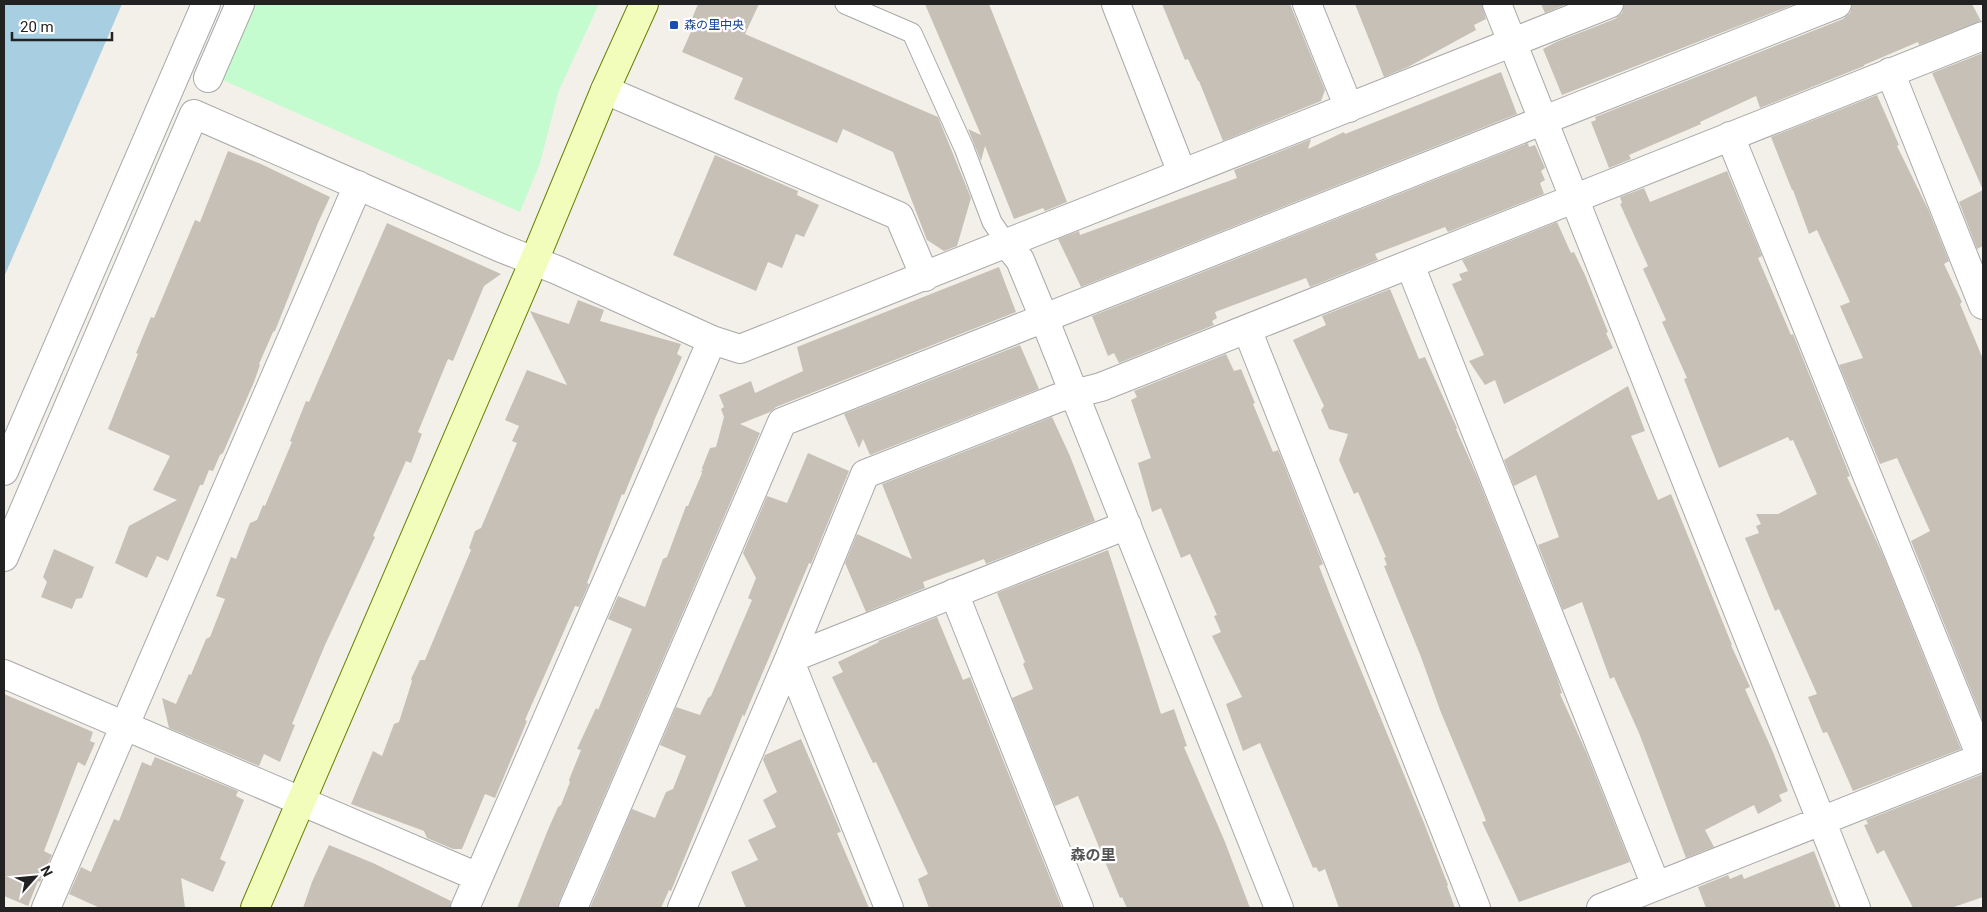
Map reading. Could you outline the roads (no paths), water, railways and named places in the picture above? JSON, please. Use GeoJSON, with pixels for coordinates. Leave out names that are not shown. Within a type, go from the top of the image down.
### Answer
{"type":"FeatureCollection","features":[{"type":"Feature","properties":{"kind":"street"},"geometry":{"type":"LineString","coordinates":[[4,471],[206,4]]}},
{"type":"Feature","properties":{"kind":"street"},"geometry":{"type":"LineString","coordinates":[[208,78],[240,4]]}},
{"type":"Feature","properties":{"kind":"street"},"geometry":{"type":"LineString","coordinates":[[255,908],[534,261],[605,90],[644,4]]}},
{"type":"Feature","properties":{"kind":"street"},"geometry":{"type":"LineString","coordinates":[[1116,4],[1182,173]]}},
{"type":"Feature","properties":{"kind":"street"},"geometry":{"type":"LineString","coordinates":[[1307,4],[1349,108]]}},
{"type":"Feature","properties":{"kind":"street"},"geometry":{"type":"LineString","coordinates":[[1497,4],[1856,908]]}},
{"type":"Feature","properties":{"kind":"street"},"geometry":{"type":"LineString","coordinates":[[4,557],[194,114],[712,340],[740,349],[1609,4]]}},
{"type":"Feature","properties":{"kind":"street"},"geometry":{"type":"LineString","coordinates":[[573,908],[782,422],[1837,4]]}},
{"type":"Feature","properties":{"kind":"street"},"geometry":{"type":"LineString","coordinates":[[682,908],[789,659],[865,474],[1046,402],[1101,387],[1983,36]]}},
{"type":"Feature","properties":{"kind":"street"},"geometry":{"type":"LineString","coordinates":[[1890,72],[1983,306]]}},
{"type":"Feature","properties":{"kind":"street"},"geometry":{"type":"LineString","coordinates":[[605,90],[899,216],[925,277]]}},
{"type":"Feature","properties":{"kind":"street"},"geometry":{"type":"LineString","coordinates":[[1601,908],[1982,757],[1730,136]]}},
{"type":"Feature","properties":{"kind":"street"},"geometry":{"type":"LineString","coordinates":[[46,908],[358,185]]}},
{"type":"Feature","properties":{"kind":"street"},"geometry":{"type":"LineString","coordinates":[[1007,244],[1020,260],[1044,318],[1279,908]]}},
{"type":"Feature","properties":{"kind":"street"},"geometry":{"type":"LineString","coordinates":[[1410,265],[1656,886]]}},
{"type":"Feature","properties":{"kind":"street"},"geometry":{"type":"LineString","coordinates":[[1247,329],[1476,908]]}},
{"type":"Feature","properties":{"kind":"street"},"geometry":{"type":"LineString","coordinates":[[465,908],[712,340]]}},
{"type":"Feature","properties":{"kind":"street"},"geometry":{"type":"LineString","coordinates":[[789,659],[1126,525]]}},
{"type":"Feature","properties":{"kind":"street"},"geometry":{"type":"LineString","coordinates":[[954,593],[1079,908]]}},
{"type":"Feature","properties":{"kind":"street"},"geometry":{"type":"LineString","coordinates":[[789,659],[889,908]]}},
{"type":"Feature","properties":{"kind":"street"},"geometry":{"type":"LineString","coordinates":[[4,674],[478,878]]}},
{"type":"Feature","properties":{"kind":"lane"},"geometry":{"type":"LineString","coordinates":[[845,4],[912,33],[964,148],[992,222],[1007,244]]}},
{"type":"Feature","properties":{"kind":"water"},"geometry":{"type":"Polygon","coordinates":[[[4,4],[122,4],[4,277],[4,4]]]}},
{"type":"Feature","properties":{"kind":"place","name":"森の里中央"},"geometry":{"type":"Point","coordinates":[674,25]}},
{"type":"Feature","properties":{"kind":"district","name":"森の里"},"geometry":{"type":"Point","coordinates":[1093,855]}}]}
